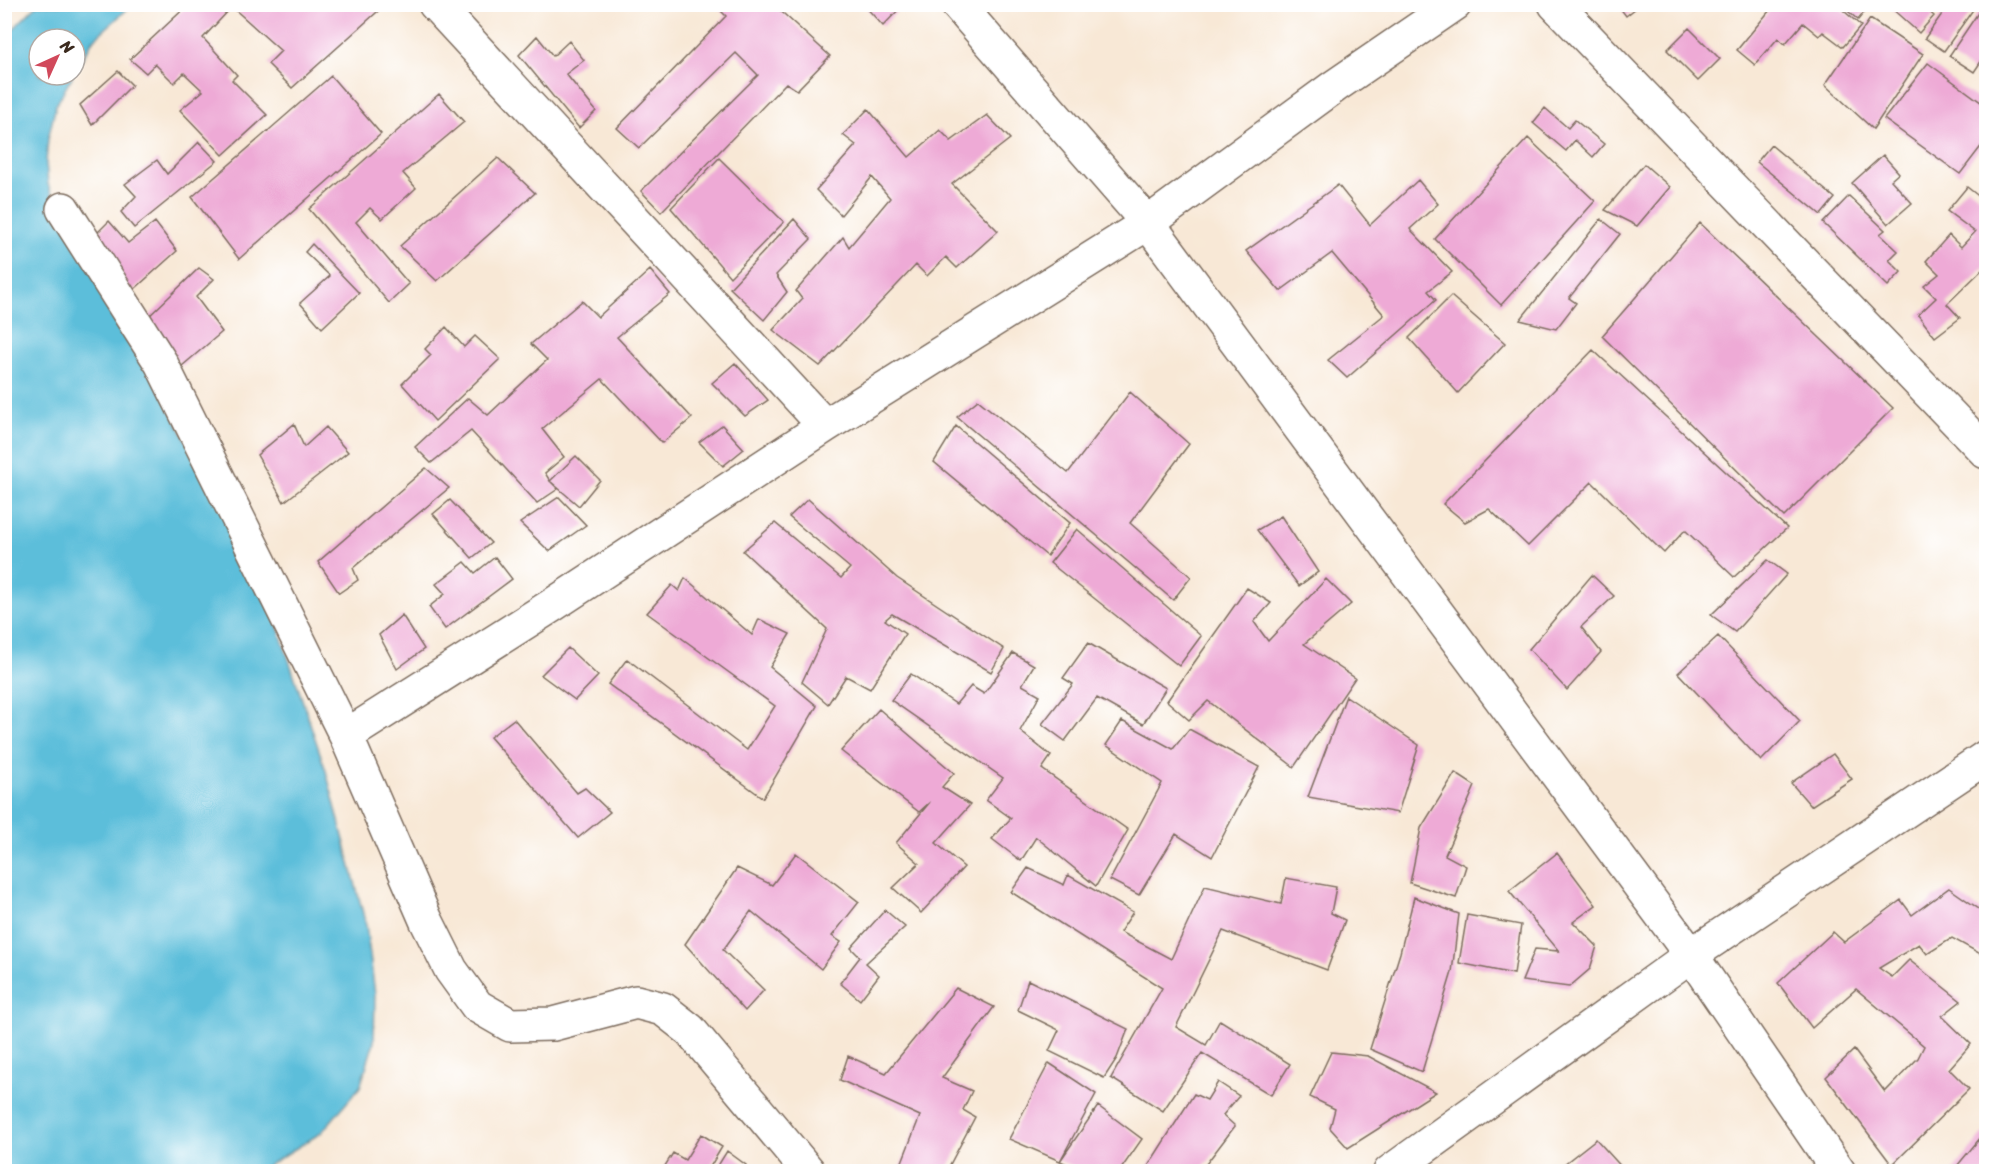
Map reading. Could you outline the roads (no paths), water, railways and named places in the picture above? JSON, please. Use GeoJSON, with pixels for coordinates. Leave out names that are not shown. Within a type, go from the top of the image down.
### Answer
{"type":"FeatureCollection","features":[{"type":"Feature","properties":{"kind":"street"},"geometry":{"type":"LineString","coordinates":[[435,4],[825,426]]}},
{"type":"Feature","properties":{"kind":"street"},"geometry":{"type":"LineString","coordinates":[[957,4],[1148,223],[1690,955],[1839,1172]]}},
{"type":"Feature","properties":{"kind":"street"},"geometry":{"type":"LineString","coordinates":[[346,736],[551,606],[825,426],[1148,223],[1335,86],[1455,4]]}},
{"type":"Feature","properties":{"kind":"street"},"geometry":{"type":"LineString","coordinates":[[1555,4],[1986,452]]}},
{"type":"Feature","properties":{"kind":"street"},"geometry":{"type":"LineString","coordinates":[[63,210],[161,363],[346,736],[426,920],[451,970],[477,1006],[510,1025],[553,1024],[636,1002],[663,1009],[690,1030],[809,1172]]}},
{"type":"Feature","properties":{"kind":"street"},"geometry":{"type":"LineString","coordinates":[[1390,1172],[1690,955],[1986,757]]}},
{"type":"Feature","properties":{"kind":"water"},"geometry":{"type":"Polygon","coordinates":[[[37,5],[132,5],[93,40],[87,50],[87,27],[27,27],[27,87],[66,87],[56,105],[48,139],[46,163],[48,184],[59,216],[117,305],[272,609],[326,771],[366,925],[375,994],[374,1042],[360,1087],[321,1133],[259,1171],[5,1172],[5,37],[37,5]]]}}]}
